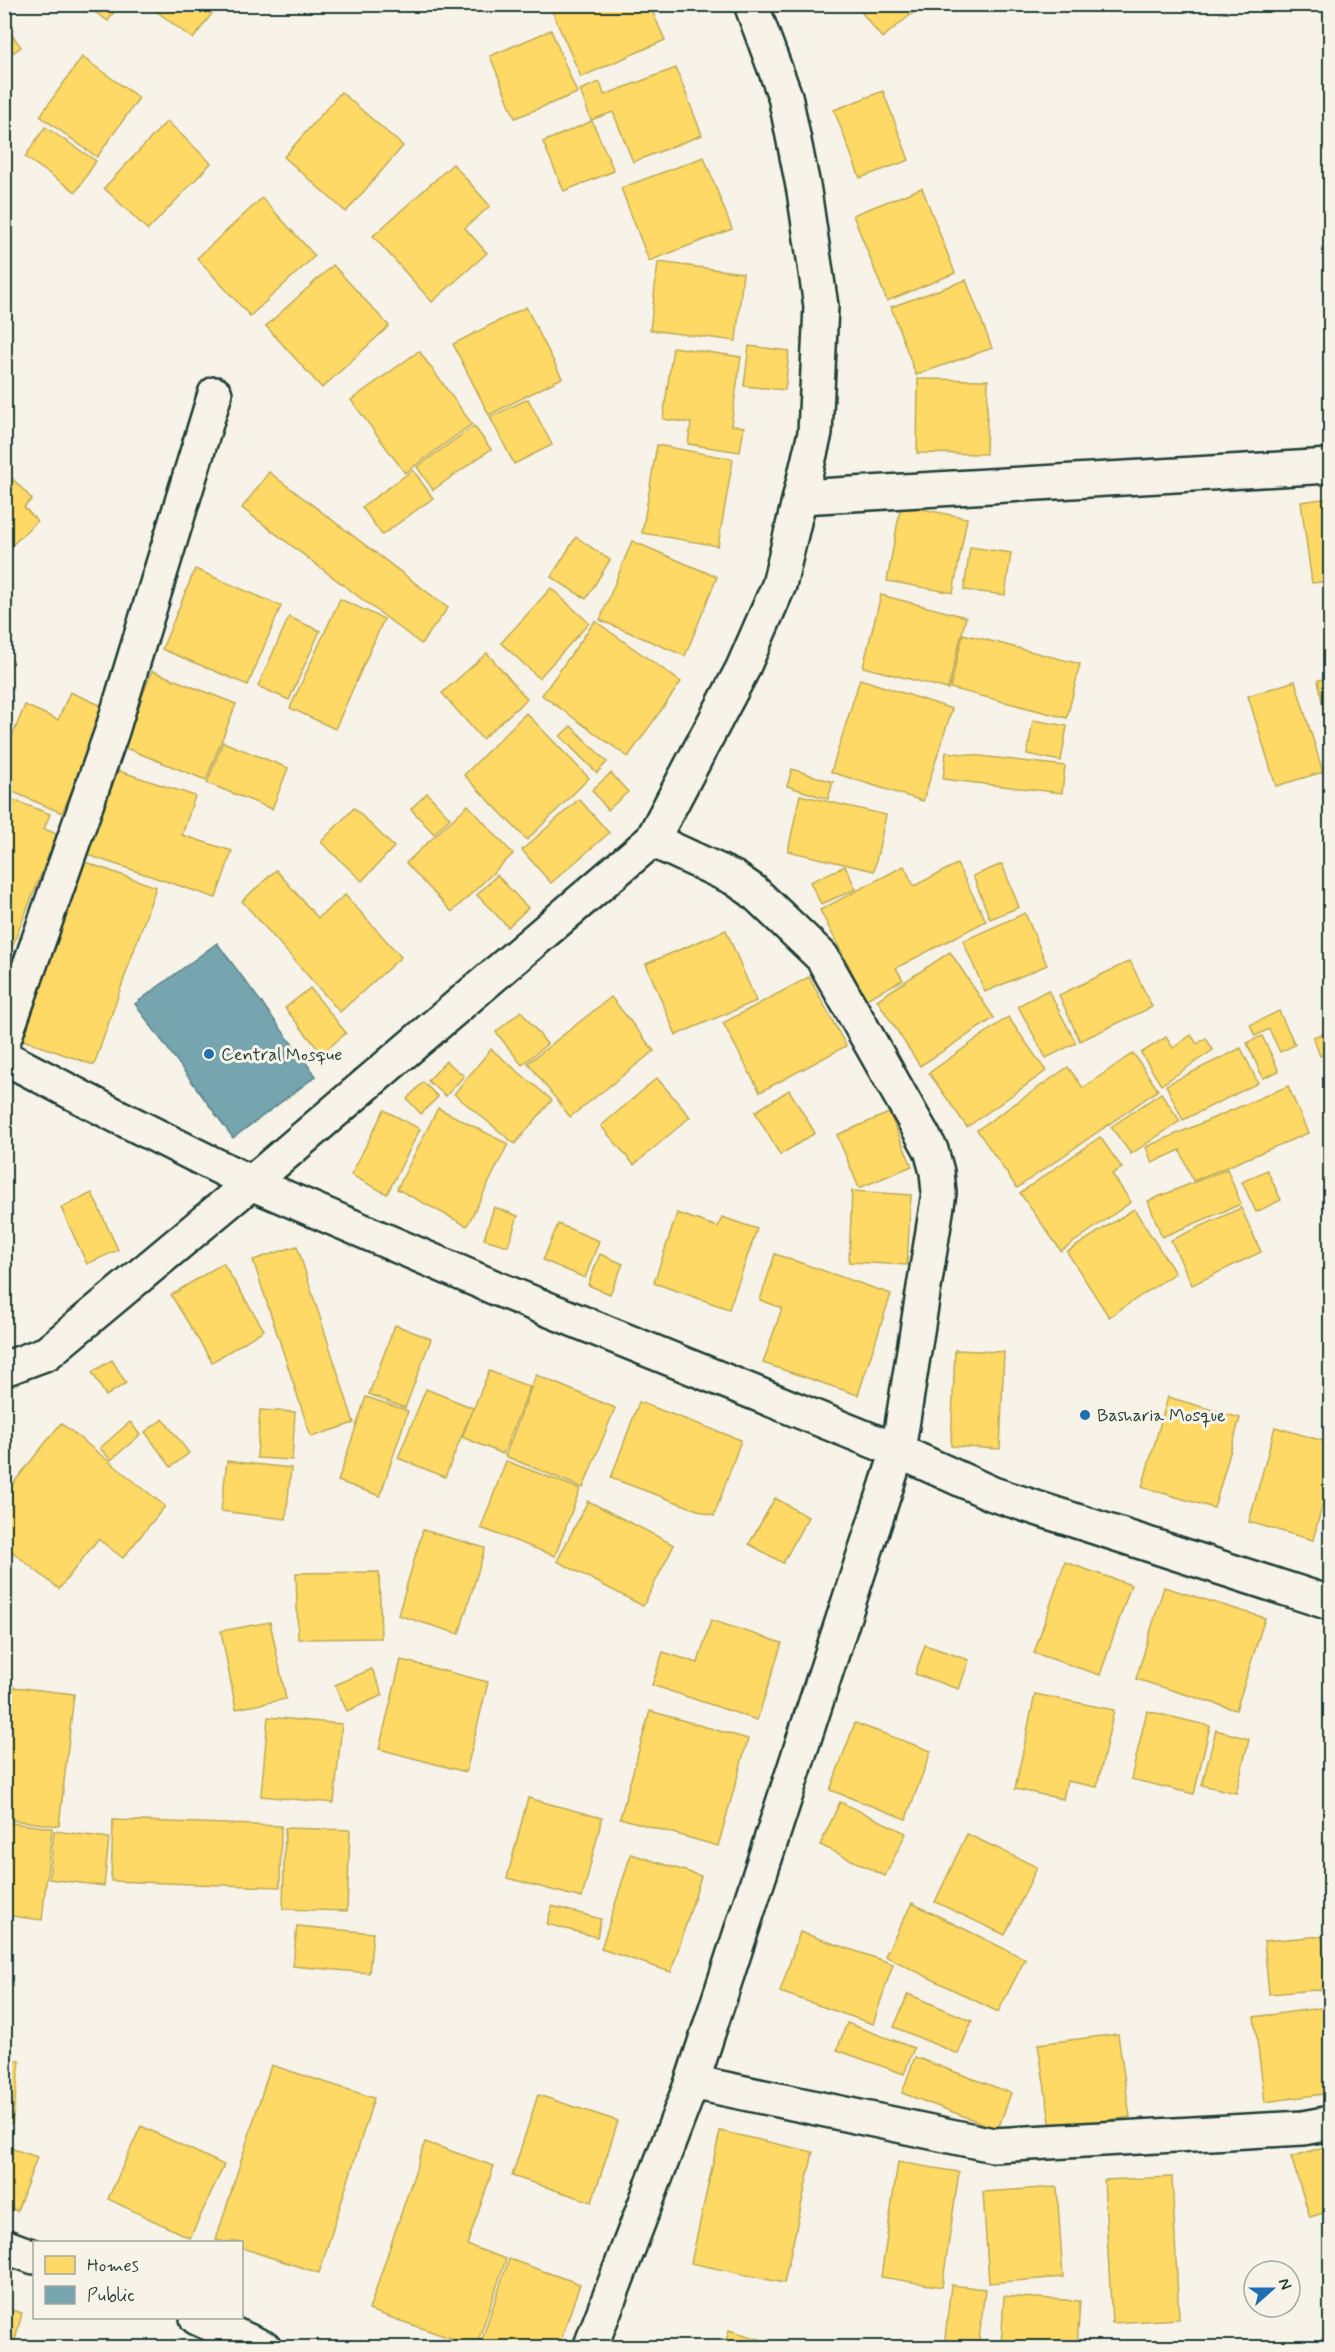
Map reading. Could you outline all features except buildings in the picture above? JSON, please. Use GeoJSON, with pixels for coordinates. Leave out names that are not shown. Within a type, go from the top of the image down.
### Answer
{"type":"FeatureCollection","features":[{"type":"Feature","properties":{"kind":"street"},"geometry":{"type":"LineString","coordinates":[[4,1369],[47,1353],[251,1183],[652,840],[742,670],[779,585],[815,433],[821,306],[804,191],[785,96],[751,4]]}},
{"type":"Feature","properties":{"kind":"street"},"geometry":{"type":"LineString","coordinates":[[4,1039],[112,731],[215,394]]}},
{"type":"Feature","properties":{"kind":"street"},"geometry":{"type":"LineString","coordinates":[[801,496],[1330,466]]}},
{"type":"Feature","properties":{"kind":"street"},"geometry":{"type":"LineString","coordinates":[[591,2348],[692,2082],[898,1451],[939,1193],[937,1172],[931,1150],[822,957],[753,891],[734,878],[652,840]]}},
{"type":"Feature","properties":{"kind":"street"},"geometry":{"type":"LineString","coordinates":[[4,1057],[251,1183],[498,1289],[898,1451],[993,1494],[1330,1603]]}},
{"type":"Feature","properties":{"kind":"street"},"geometry":{"type":"LineString","coordinates":[[692,2082],[993,2145],[1303,2128],[1330,2123]]}},
{"type":"Feature","properties":{"kind":"street"},"geometry":{"type":"LineString","coordinates":[[4,2246],[33,2257]]}},
{"type":"Feature","properties":{"kind":"street"},"geometry":{"type":"LineString","coordinates":[[198,2319],[264,2348]]}},
{"type":"Feature","properties":{"kind":"place","name":"Central Mosque"},"geometry":{"type":"Point","coordinates":[209,1054]}},
{"type":"Feature","properties":{"kind":"place","name":"Basharia Mosque"},"geometry":{"type":"Point","coordinates":[1085,1415]}}]}
